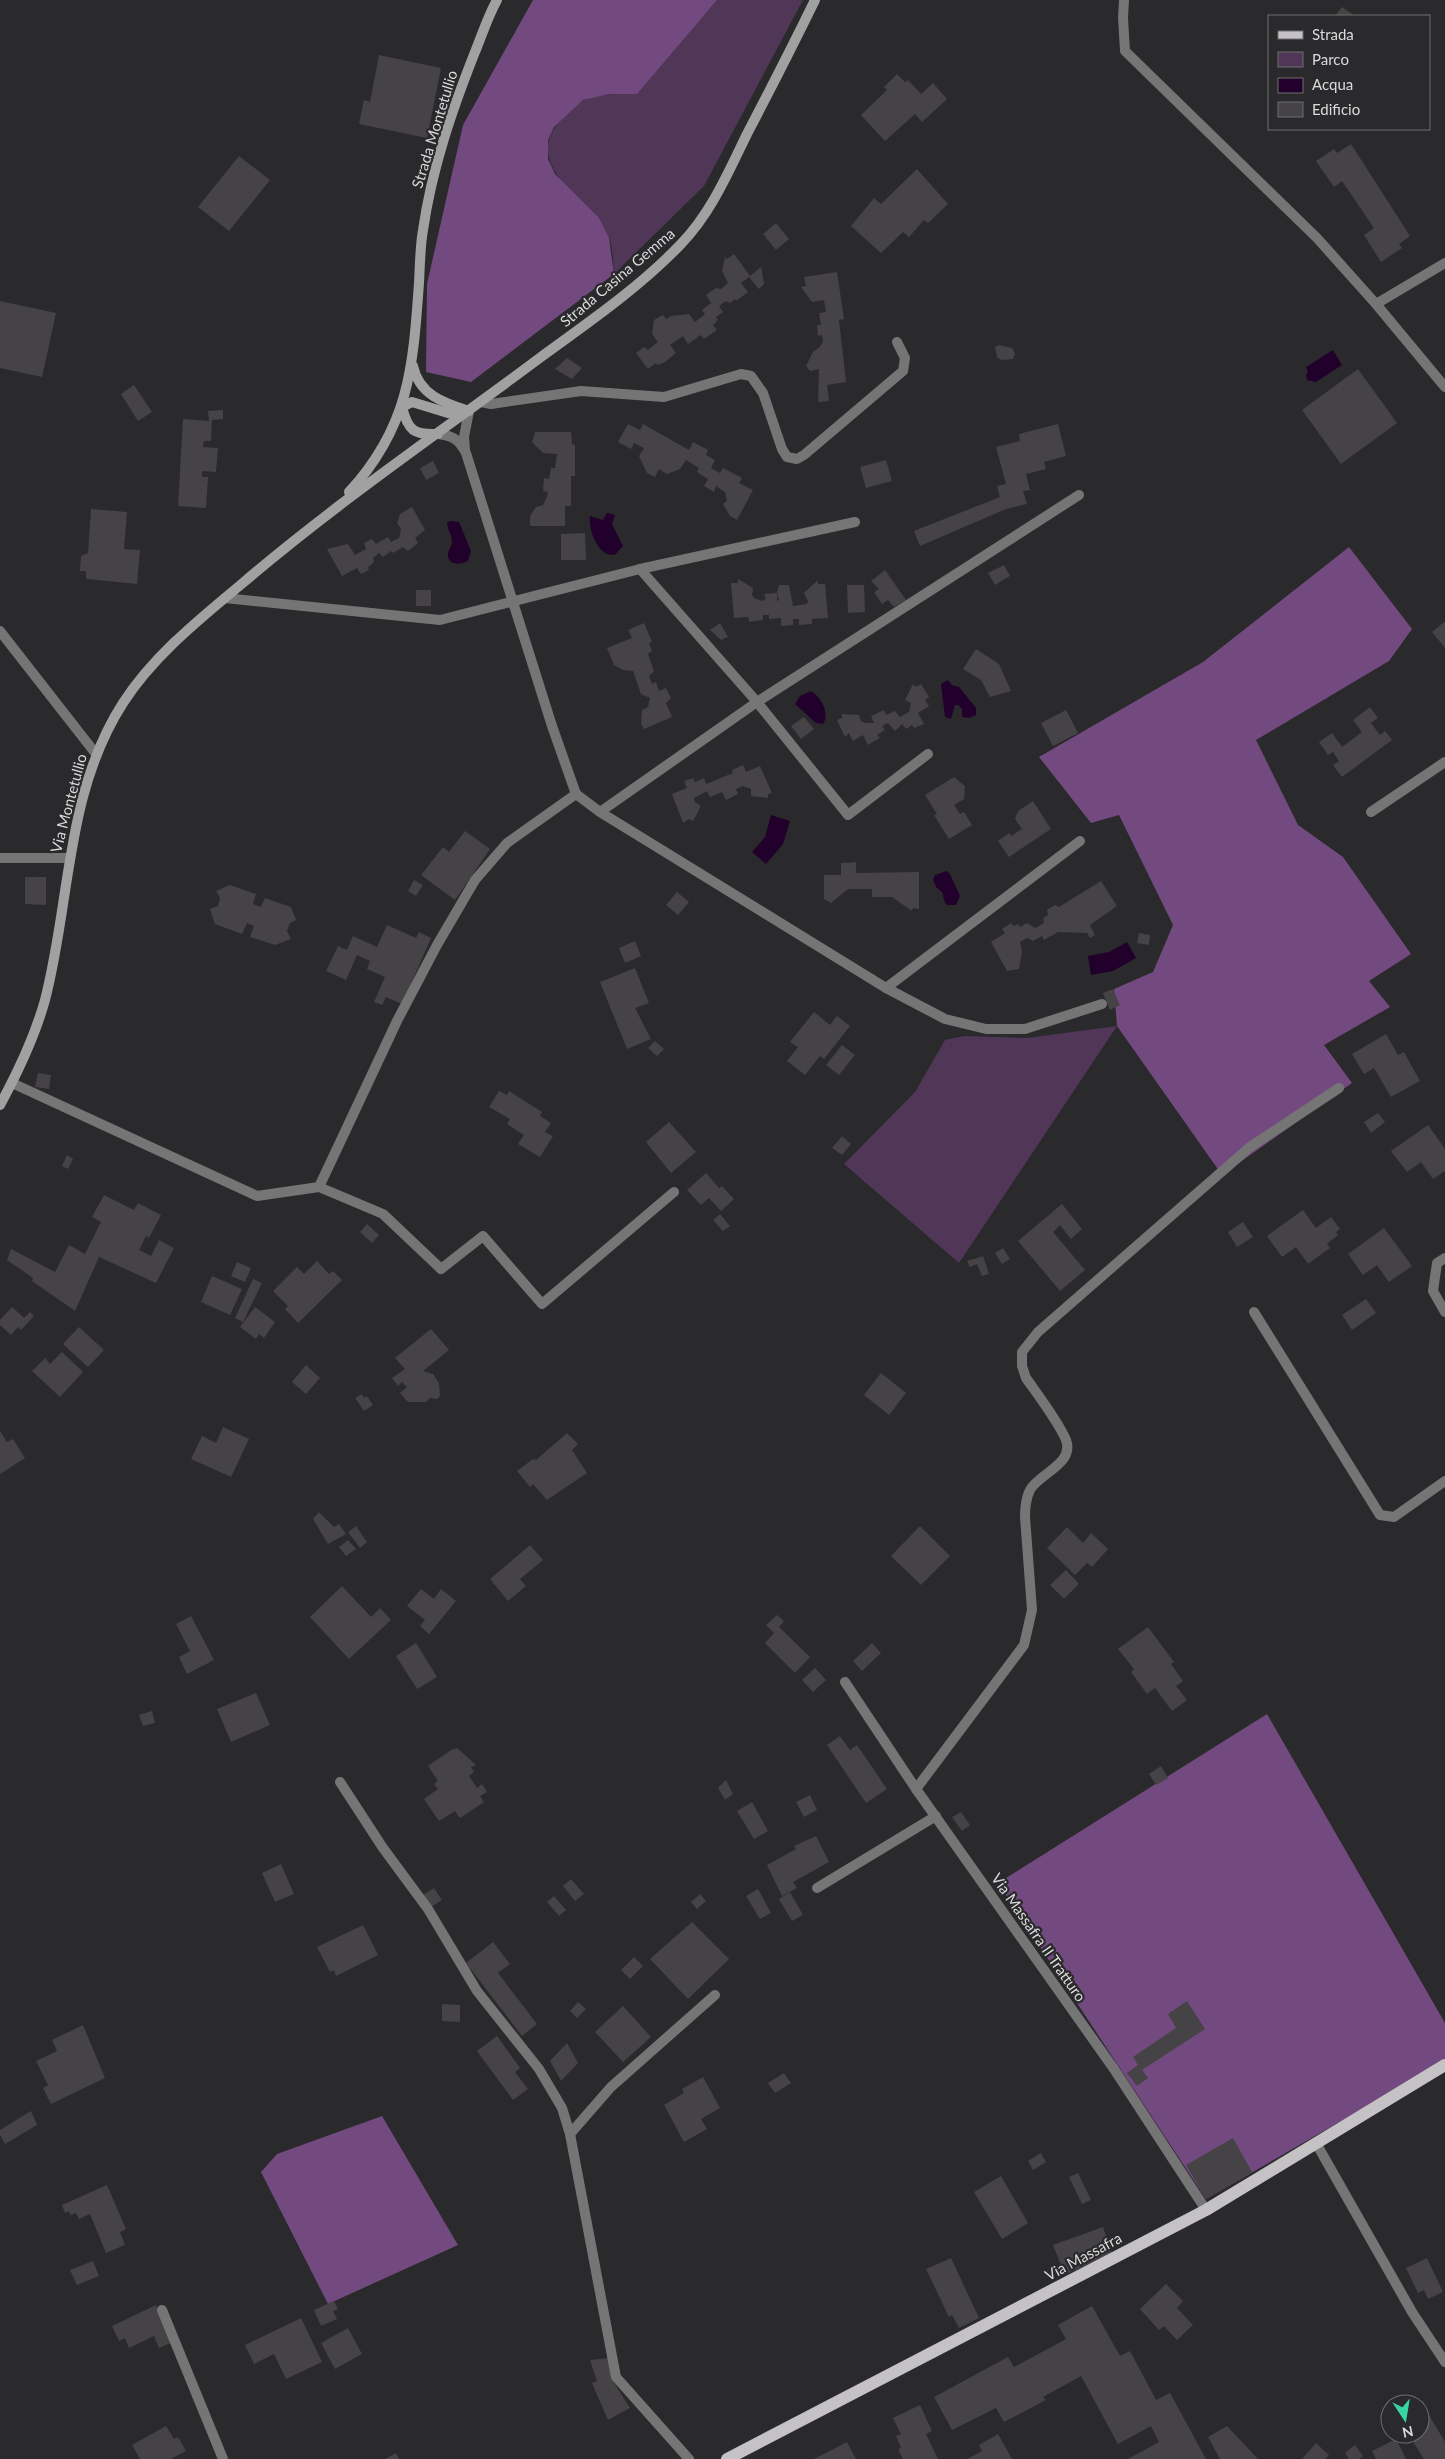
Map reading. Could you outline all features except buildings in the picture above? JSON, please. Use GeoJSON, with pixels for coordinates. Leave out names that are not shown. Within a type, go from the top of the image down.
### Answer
{"type":"FeatureCollection","features":[{"type":"Feature","properties":{"kind":"main road","name":"Via Massafra"},"geometry":{"type":"LineString","coordinates":[[727,2459],[1206,2210],[1445,2065]]}},
{"type":"Feature","properties":{"kind":"street","name":"Strada Montetullio"},"geometry":{"type":"LineString","coordinates":[[334,508],[374,462],[390,435],[402,407],[413,362],[423,231],[433,175],[455,102],[497,0]]}},
{"type":"Feature","properties":{"kind":"street","name":"Strada Casina Gemma"},"geometry":{"type":"LineString","coordinates":[[334,508],[438,434],[602,312],[665,260],[683,242],[711,207],[815,0]]}},
{"type":"Feature","properties":{"kind":"street"},"geometry":{"type":"LineString","coordinates":[[1124,0],[1125,51],[1317,238],[1376,304],[1445,387]]}},
{"type":"Feature","properties":{"kind":"street"},"geometry":{"type":"LineString","coordinates":[[1376,304],[1445,263]]}},
{"type":"Feature","properties":{"kind":"street"},"geometry":{"type":"LineString","coordinates":[[481,402],[491,404],[581,391],[664,397],[741,374],[751,376],[762,393],[782,449],[787,457],[797,459],[903,370],[905,358],[897,342]]}},
{"type":"Feature","properties":{"kind":"street"},"geometry":{"type":"LineString","coordinates":[[413,362],[416,377],[432,396],[441,402],[469,411]]}},
{"type":"Feature","properties":{"kind":"street"},"geometry":{"type":"LineString","coordinates":[[466,453],[459,441],[450,435],[424,435],[412,430],[406,422],[402,407],[412,402],[448,413],[469,411]]}},
{"type":"Feature","properties":{"kind":"street"},"geometry":{"type":"LineString","coordinates":[[469,411],[464,437],[466,453],[512,602],[576,794],[600,812],[886,988],[945,1019],[986,1029],[1025,1029],[1102,1004]]}},
{"type":"Feature","properties":{"kind":"street"},"geometry":{"type":"LineString","coordinates":[[600,812],[757,702],[1079,495]]}},
{"type":"Feature","properties":{"kind":"street","name":"Via Montetullio"},"geometry":{"type":"LineString","coordinates":[[0,1105],[12,1083],[44,1002],[58,938],[68,858],[96,754],[123,703],[150,668],[184,633],[334,508]]}},
{"type":"Feature","properties":{"kind":"street"},"geometry":{"type":"LineString","coordinates":[[225,598],[440,620],[640,569],[855,522]]}},
{"type":"Feature","properties":{"kind":"street"},"geometry":{"type":"LineString","coordinates":[[640,569],[757,702],[848,814],[928,754]]}},
{"type":"Feature","properties":{"kind":"street"},"geometry":{"type":"LineString","coordinates":[[0,632],[96,754]]}},
{"type":"Feature","properties":{"kind":"street"},"geometry":{"type":"LineString","coordinates":[[1371,812],[1445,762]]}},
{"type":"Feature","properties":{"kind":"street"},"geometry":{"type":"LineString","coordinates":[[319,1187],[397,1021],[437,945],[475,880],[507,844],[576,794]]}},
{"type":"Feature","properties":{"kind":"street"},"geometry":{"type":"LineString","coordinates":[[886,988],[1080,841]]}},
{"type":"Feature","properties":{"kind":"street"},"geometry":{"type":"LineString","coordinates":[[0,858],[68,858]]}},
{"type":"Feature","properties":{"kind":"street"},"geometry":{"type":"LineString","coordinates":[[12,1083],[257,1196],[319,1187],[383,1214],[441,1269],[483,1236],[542,1304],[674,1192]]}},
{"type":"Feature","properties":{"kind":"street"},"geometry":{"type":"LineString","coordinates":[[916,1789],[1024,1645],[1031,1622],[1024,1517],[1026,1503],[1030,1489],[1054,1469],[1066,1455],[1067,1441],[1026,1378],[1022,1366],[1022,1352],[1038,1332],[1250,1147],[1339,1088]]}},
{"type":"Feature","properties":{"kind":"street"},"geometry":{"type":"LineString","coordinates":[[1445,1258],[1437,1263],[1433,1291],[1445,1312]]}},
{"type":"Feature","properties":{"kind":"street"},"geometry":{"type":"LineString","coordinates":[[1254,1312],[1380,1515],[1394,1517],[1445,1481]]}},
{"type":"Feature","properties":{"kind":"street","name":"Via Massafra II Tratturo"},"geometry":{"type":"LineString","coordinates":[[845,1682],[916,1789],[1114,2069],[1206,2210]]}},
{"type":"Feature","properties":{"kind":"street"},"geometry":{"type":"LineString","coordinates":[[340,1782],[383,1848],[428,1909],[477,1991],[539,2069],[562,2108],[570,2134],[616,2377],[689,2459]]}},
{"type":"Feature","properties":{"kind":"street"},"geometry":{"type":"LineString","coordinates":[[816,1888],[936,1816]]}},
{"type":"Feature","properties":{"kind":"street"},"geometry":{"type":"LineString","coordinates":[[570,2134],[611,2087],[715,1994]]}},
{"type":"Feature","properties":{"kind":"street"},"geometry":{"type":"LineString","coordinates":[[1316,2143],[1412,2312],[1445,2362]]}},
{"type":"Feature","properties":{"kind":"street"},"geometry":{"type":"LineString","coordinates":[[162,2310],[224,2459]]}},
{"type":"Feature","properties":{"kind":"green space"},"geometry":{"type":"Polygon","coordinates":[[[717,0],[803,0],[704,186],[614,274],[612,249],[608,236],[598,222],[560,180],[551,164],[548,149],[551,133],[576,105],[584,100],[603,95],[637,93],[717,0]]]}},
{"type":"Feature","properties":{"kind":"green space"},"geometry":{"type":"Polygon","coordinates":[[[1117,1026],[959,1263],[844,1164],[915,1092],[945,1040],[964,1036],[1027,1038],[1117,1026]]]}},
{"type":"Feature","properties":{"kind":"shaded area"},"geometry":{"type":"Polygon","coordinates":[[[533,0],[717,0],[637,94],[609,94],[583,100],[554,127],[548,140],[548,159],[555,174],[599,218],[609,238],[614,274],[471,382],[426,372],[427,284],[463,125],[533,0]]]}},
{"type":"Feature","properties":{"kind":"shaded area"},"geometry":{"type":"Polygon","coordinates":[[[1349,547],[1412,629],[1389,661],[1256,740],[1298,825],[1343,857],[1411,954],[1369,981],[1390,1007],[1324,1045],[1352,1083],[1222,1175],[1117,1026],[1114,989],[1153,972],[1173,925],[1119,815],[1091,823],[1039,757],[1203,662],[1349,547]]]}},
{"type":"Feature","properties":{"kind":"shaded area"},"geometry":{"type":"Polygon","coordinates":[[[1267,1714],[1445,2023],[1445,2061],[1206,2199],[998,1883],[1267,1714]]]}},
{"type":"Feature","properties":{"kind":"shaded area"},"geometry":{"type":"Polygon","coordinates":[[[382,2116],[458,2245],[328,2304],[261,2172],[277,2154],[382,2116]]]}},
{"type":"Feature","properties":{"kind":"water"},"geometry":{"type":"Polygon","coordinates":[[[1333,350],[1342,365],[1316,382],[1307,380],[1306,375],[1308,372],[1306,367],[1333,350]]]}},
{"type":"Feature","properties":{"kind":"water"},"geometry":{"type":"Polygon","coordinates":[[[607,513],[615,515],[612,524],[623,546],[615,555],[604,552],[599,547],[595,542],[591,528],[590,516],[603,520],[607,513]]]}},
{"type":"Feature","properties":{"kind":"water"},"geometry":{"type":"Polygon","coordinates":[[[447,522],[459,522],[471,551],[468,561],[455,563],[448,557],[452,541],[447,522]]]}},
{"type":"Feature","properties":{"kind":"water"},"geometry":{"type":"Polygon","coordinates":[[[948,680],[952,685],[959,687],[976,708],[976,715],[969,718],[962,717],[962,709],[955,705],[951,719],[945,717],[941,684],[948,680]]]}},
{"type":"Feature","properties":{"kind":"water"},"geometry":{"type":"Polygon","coordinates":[[[811,691],[818,697],[825,710],[823,724],[816,723],[795,704],[800,696],[811,691]]]}},
{"type":"Feature","properties":{"kind":"water"},"geometry":{"type":"Polygon","coordinates":[[[771,815],[790,821],[783,844],[766,864],[752,852],[765,837],[771,815]]]}},
{"type":"Feature","properties":{"kind":"water"},"geometry":{"type":"Polygon","coordinates":[[[947,871],[960,896],[956,905],[947,905],[945,903],[942,892],[936,887],[933,879],[935,875],[947,871]]]}},
{"type":"Feature","properties":{"kind":"water"},"geometry":{"type":"Polygon","coordinates":[[[1127,942],[1136,958],[1113,971],[1091,975],[1088,956],[1109,952],[1127,942]]]}}]}
